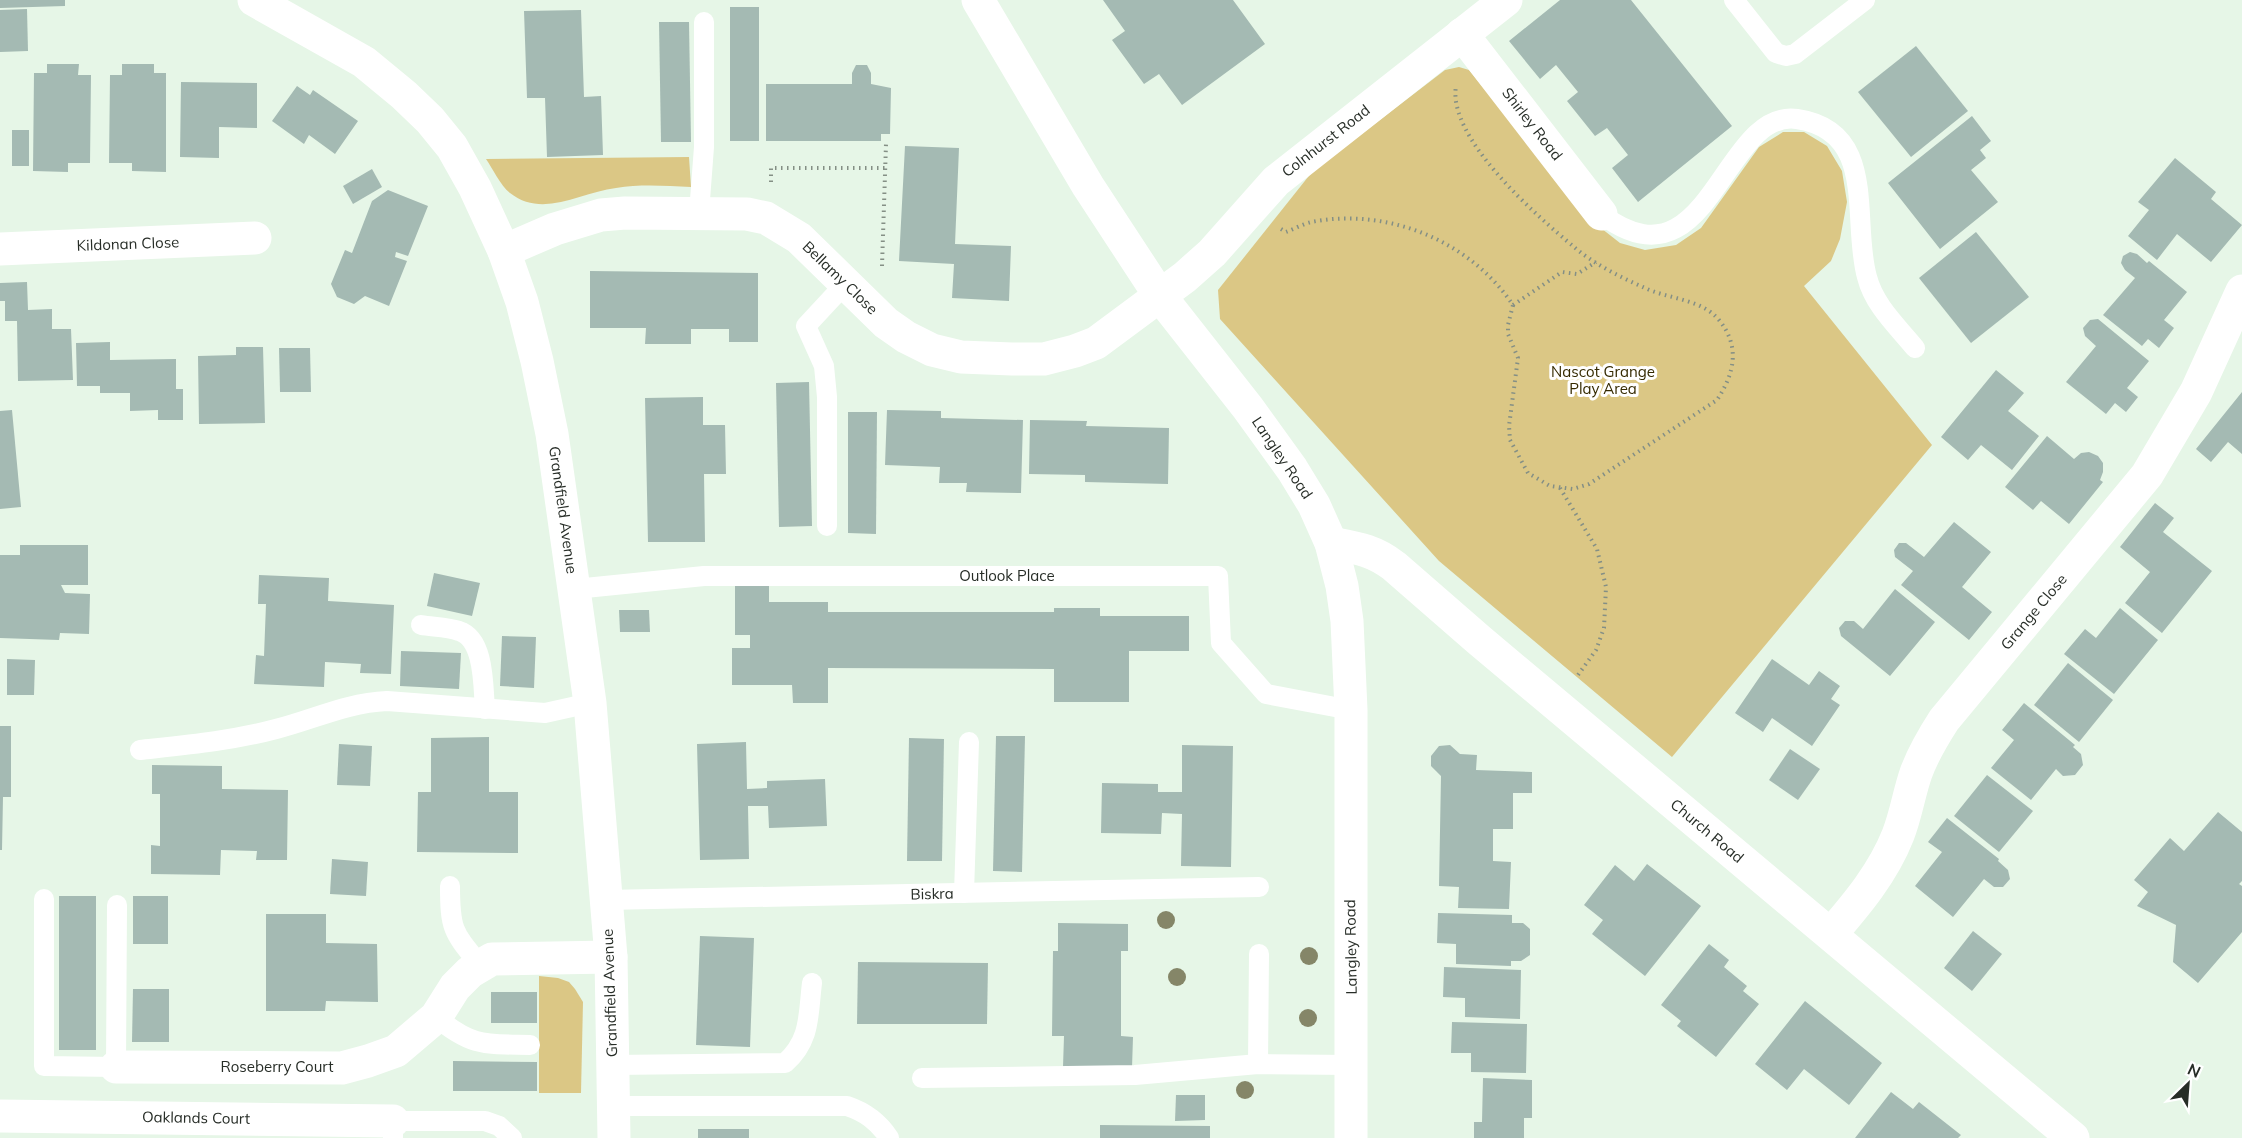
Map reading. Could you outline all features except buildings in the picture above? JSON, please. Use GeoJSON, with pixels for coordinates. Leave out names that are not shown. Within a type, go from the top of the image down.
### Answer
{"type":"FeatureCollection","features":[{"type":"Feature","properties":{"kind":"street","name":"Grandfield Avenue"},"geometry":{"type":"LineString","coordinates":[[254,0],[291,9],[363,62],[404,95],[430,120],[452,147],[475,188],[504,251],[522,302],[552,434],[590,703],[611,957],[614,1138]]}},
{"type":"Feature","properties":{"kind":"street","name":"Langley Road"},"geometry":{"type":"LineString","coordinates":[[978,0],[1088,186],[1160,296],[1248,408],[1292,469],[1314,505],[1331,543],[1342,586],[1347,621],[1351,710],[1351,1138]]}},
{"type":"Feature","properties":{"kind":"street","name":"Colnhurst Road"},"geometry":{"type":"LineString","coordinates":[[1160,296],[1212,253],[1276,181],[1506,0]]}},
{"type":"Feature","properties":{"kind":"street","name":"Shirley Road"},"geometry":{"type":"LineString","coordinates":[[1462,34],[1601,214]]}},
{"type":"Feature","properties":{"kind":"street","name":"Bellamy Close"},"geometry":{"type":"LineString","coordinates":[[504,251],[555,229],[601,215],[625,213],[747,214],[771,221],[799,238],[886,323],[906,337],[932,350],[961,357],[1044,359],[1075,351],[1096,343],[1160,296]]}},
{"type":"Feature","properties":{"kind":"street","name":"Kildonan Close"},"geometry":{"type":"LineString","coordinates":[[0,249],[255,238]]}},
{"type":"Feature","properties":{"kind":"street","name":"Grange Close"},"geometry":{"type":"LineString","coordinates":[[1830,934],[1861,900],[1886,862],[1898,834],[1927,745],[1944,720],[2147,475],[2235,327],[2242,291]]}},
{"type":"Feature","properties":{"kind":"street","name":"Church Road"},"geometry":{"type":"LineString","coordinates":[[1331,543],[1368,550],[1382,556],[1556,705],[2073,1138]]}},
{"type":"Feature","properties":{"kind":"street","name":"Roseberry Court"},"geometry":{"type":"LineString","coordinates":[[116,1067],[342,1068],[396,1051],[436,1017],[455,987],[480,965],[492,959],[611,957]]}},
{"type":"Feature","properties":{"kind":"street","name":"Oaklands Court"},"geometry":{"type":"LineString","coordinates":[[0,1116],[393,1129]]}},
{"type":"Feature","properties":{"kind":"lane"},"geometry":{"type":"LineString","coordinates":[[1734,0],[1776,53],[1786,56],[1795,54],[1865,0]]}},
{"type":"Feature","properties":{"kind":"lane"},"geometry":{"type":"LineString","coordinates":[[699,213],[704,147],[704,22]]}},
{"type":"Feature","properties":{"kind":"lane"},"geometry":{"type":"LineString","coordinates":[[1601,214],[1616,225],[1632,232],[1650,234],[1669,230],[1684,223],[1702,206],[1746,145],[1762,130],[1780,120],[1795,118],[1819,124],[1843,143],[1855,170],[1866,277],[1876,300],[1915,348]]}},
{"type":"Feature","properties":{"kind":"lane"},"geometry":{"type":"LineString","coordinates":[[827,526],[827,397],[824,366],[806,326],[856,294]]}},
{"type":"Feature","properties":{"kind":"lane","name":"Outlook Place"},"geometry":{"type":"LineString","coordinates":[[575,589],[705,576],[1218,576],[1221,643],[1266,694],[1351,710]]}},
{"type":"Feature","properties":{"kind":"lane"},"geometry":{"type":"LineString","coordinates":[[421,625],[461,631],[470,638],[479,653],[485,709]]}},
{"type":"Feature","properties":{"kind":"lane"},"geometry":{"type":"LineString","coordinates":[[140,750],[224,740],[275,730],[342,707],[367,702],[387,701],[545,713],[590,703]]}},
{"type":"Feature","properties":{"kind":"lane"},"geometry":{"type":"LineString","coordinates":[[964,893],[969,742]]}},
{"type":"Feature","properties":{"kind":"lane"},"geometry":{"type":"LineString","coordinates":[[450,886],[450,919],[457,936],[480,965]]}},
{"type":"Feature","properties":{"kind":"lane","name":"Biskra"},"geometry":{"type":"LineString","coordinates":[[605,900],[1259,887]]}},
{"type":"Feature","properties":{"kind":"lane"},"geometry":{"type":"LineString","coordinates":[[44,899],[44,1066],[116,1067],[117,905]]}},
{"type":"Feature","properties":{"kind":"lane"},"geometry":{"type":"LineString","coordinates":[[1258,1064],[1259,954]]}},
{"type":"Feature","properties":{"kind":"lane"},"geometry":{"type":"LineString","coordinates":[[613,1065],[785,1063],[796,1053],[805,1037],[812,983]]}},
{"type":"Feature","properties":{"kind":"lane"},"geometry":{"type":"LineString","coordinates":[[436,1017],[455,1033],[476,1042],[530,1045]]}},
{"type":"Feature","properties":{"kind":"lane"},"geometry":{"type":"LineString","coordinates":[[922,1078],[1135,1075],[1258,1064],[1352,1065]]}},
{"type":"Feature","properties":{"kind":"lane"},"geometry":{"type":"LineString","coordinates":[[614,1106],[847,1106],[872,1118],[889,1138]]}},
{"type":"Feature","properties":{"kind":"lane"},"geometry":{"type":"LineString","coordinates":[[393,1129],[485,1121],[499,1126],[512,1138]]}},
{"type":"Feature","properties":{"kind":"path"},"geometry":{"type":"LineString","coordinates":[[1252,208],[1286,232],[1311,222],[1351,219],[1386,221],[1418,231],[1446,244],[1473,261],[1500,285],[1513,305],[1508,334],[1518,358],[1509,426],[1510,440],[1528,473],[1550,486],[1572,489],[1589,483],[1717,400],[1729,382],[1732,366],[1732,348],[1728,332],[1718,319],[1706,309],[1645,288],[1596,262],[1574,247],[1504,182],[1477,149],[1465,130],[1456,106],[1455,93],[1462,34]]}},
{"type":"Feature","properties":{"kind":"path"},"geometry":{"type":"LineString","coordinates":[[856,294],[881,290],[886,144]]}},
{"type":"Feature","properties":{"kind":"path"},"geometry":{"type":"LineString","coordinates":[[771,221],[771,168],[885,168]]}},
{"type":"Feature","properties":{"kind":"path"},"geometry":{"type":"LineString","coordinates":[[1513,305],[1562,272],[1577,274],[1596,262]]}},
{"type":"Feature","properties":{"kind":"path"},"geometry":{"type":"LineString","coordinates":[[1556,705],[1596,650],[1604,628],[1606,587],[1597,549],[1559,488]]}},
{"type":"Feature","properties":{"kind":"green space","name":"Nascot Grange Play Area"},"geometry":{"type":"Polygon","coordinates":[[[1459,67],[1469,70],[1592,221],[1620,243],[1645,250],[1676,245],[1701,228],[1759,147],[1783,132],[1804,132],[1827,146],[1842,171],[1847,202],[1840,239],[1831,261],[1804,286],[1932,445],[1672,757],[1439,561],[1220,319],[1218,290],[1312,172],[1445,70],[1459,67]]]}},
{"type":"Feature","properties":{"kind":"green space"},"geometry":{"type":"Polygon","coordinates":[[[689,157],[691,187],[625,187],[603,190],[549,204],[536,204],[510,193],[486,159],[689,157]]]}},
{"type":"Feature","properties":{"kind":"green space"},"geometry":{"type":"Polygon","coordinates":[[[539,976],[569,982],[583,1002],[581,1093],[539,1093],[539,976]]]}}]}
